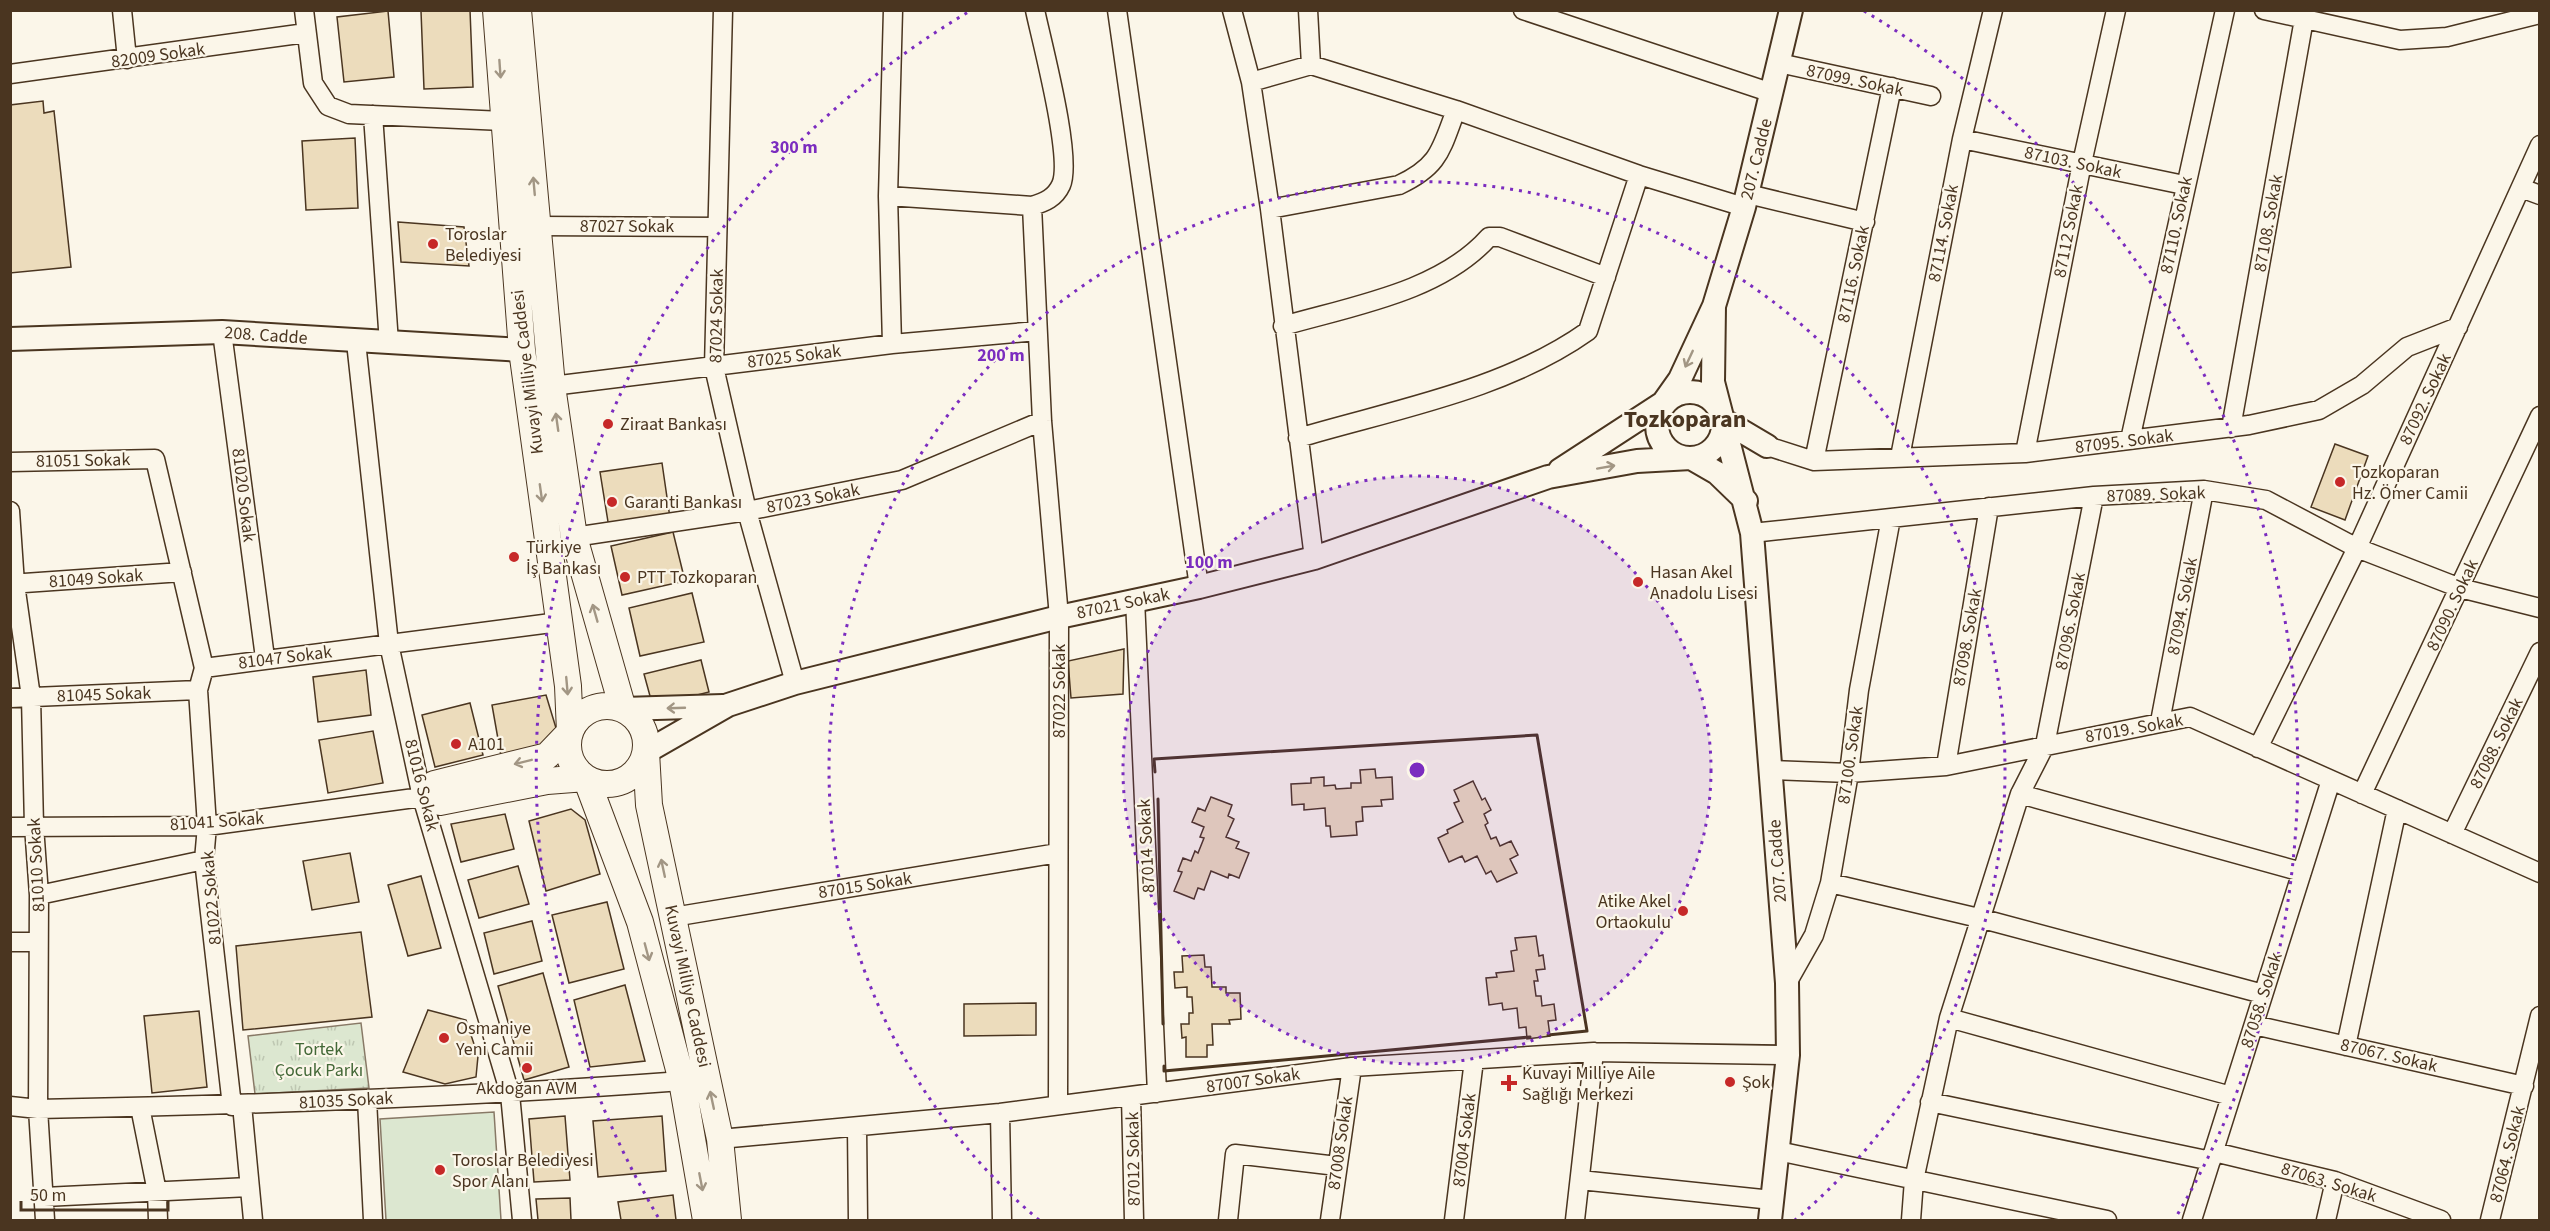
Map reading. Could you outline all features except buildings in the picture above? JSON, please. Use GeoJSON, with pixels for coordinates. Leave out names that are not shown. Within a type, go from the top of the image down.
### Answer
{"type":"FeatureCollection","features":[{"type":"Feature","properties":{"kind":"main road","name":"Kuvayi Milliye Caddesi"},"geometry":{"type":"LineString","coordinates":[[496,10],[522,350],[568,686],[570,732]]}},
{"type":"Feature","properties":{"kind":"main road","name":"Kuvayi Milliye Caddesi"},"geometry":{"type":"LineString","coordinates":[[518,10],[552,386],[573,537],[623,709]]}},
{"type":"Feature","properties":{"kind":"main road"},"geometry":{"type":"LineString","coordinates":[[570,732],[568,745],[570,757],[576,769],[586,778],[597,783],[623,781],[638,769],[646,752],[646,739],[642,727],[634,716],[623,709],[598,707],[586,712],[576,721],[570,732],[547,756],[434,784],[422,797],[440,802],[547,781],[586,778]]}},
{"type":"Feature","properties":{"kind":"main road","name":"Kuvayi Milliye Caddesi"},"geometry":{"type":"LineString","coordinates":[[646,752],[649,805],[720,1139],[728,1221]]}},
{"type":"Feature","properties":{"kind":"main road","name":"Kuvayi Milliye Caddesi"},"geometry":{"type":"LineString","coordinates":[[586,778],[640,922],[682,1081],[706,1209],[706,1221]]}},
{"type":"Feature","properties":{"kind":"street"},"geometry":{"type":"LineString","coordinates":[[122,10],[127,59]]}},
{"type":"Feature","properties":{"kind":"street"},"geometry":{"type":"LineString","coordinates":[[304,10],[313,83],[328,106],[350,114],[503,121]]}},
{"type":"Feature","properties":{"kind":"street","name":"87024 Sokak"},"geometry":{"type":"LineString","coordinates":[[723,10],[714,367],[747,511],[795,683]]}},
{"type":"Feature","properties":{"kind":"street"},"geometry":{"type":"LineString","coordinates":[[892,344],[888,196],[893,10]]}},
{"type":"Feature","properties":{"kind":"street"},"geometry":{"type":"LineString","coordinates":[[888,196],[1032,206],[1048,201],[1062,184],[1063,150],[1035,10]]}},
{"type":"Feature","properties":{"kind":"street"},"geometry":{"type":"LineString","coordinates":[[1117,10],[1199,587]]}},
{"type":"Feature","properties":{"kind":"street"},"geometry":{"type":"LineString","coordinates":[[1232,10],[1251,82],[1270,209],[1314,558]]}},
{"type":"Feature","properties":{"kind":"street"},"geometry":{"type":"LineString","coordinates":[[1308,10],[1311,65]]}},
{"type":"Feature","properties":{"kind":"street"},"geometry":{"type":"LineString","coordinates":[[1522,10],[1772,93]]}},
{"type":"Feature","properties":{"kind":"street","name":"207. Cadde"},"geometry":{"type":"LineString","coordinates":[[1771,1210],[1788,1055],[1787,983],[1752,533],[1746,501],[1713,382],[1714,306],[1746,200],[1791,10]]}},
{"type":"Feature","properties":{"kind":"street","name":"87112 Sokak"},"geometry":{"type":"LineString","coordinates":[[2025,453],[2082,163],[2116,10]]}},
{"type":"Feature","properties":{"kind":"street","name":"87110. Sokak"},"geometry":{"type":"LineString","coordinates":[[2130,440],[2184,185],[2225,10]]}},
{"type":"Feature","properties":{"kind":"street"},"geometry":{"type":"LineString","coordinates":[[2264,10],[2400,40],[2447,37],[2540,14]]}},
{"type":"Feature","properties":{"kind":"street","name":"87114. Sokak"},"geometry":{"type":"LineString","coordinates":[[1900,458],[1962,140],[1990,11]]}},
{"type":"Feature","properties":{"kind":"street","name":"87108. Sokak"},"geometry":{"type":"LineString","coordinates":[[2231,428],[2304,19]]}},
{"type":"Feature","properties":{"kind":"street","name":"82009 Sokak"},"geometry":{"type":"LineString","coordinates":[[10,74],[306,33]]}},
{"type":"Feature","properties":{"kind":"street","name":"87099. Sokak"},"geometry":{"type":"LineString","coordinates":[[1779,63],[1931,96]]}},
{"type":"Feature","properties":{"kind":"street"},"geometry":{"type":"LineString","coordinates":[[1251,82],[1311,65],[1456,110],[1639,175],[1746,200],[1864,222]]}},
{"type":"Feature","properties":{"kind":"street","name":"87116. Sokak"},"geometry":{"type":"LineString","coordinates":[[1814,461],[1892,87]]}},
{"type":"Feature","properties":{"kind":"street"},"geometry":{"type":"LineString","coordinates":[[1270,209],[1399,185],[1418,176],[1436,160],[1456,110]]}},
{"type":"Feature","properties":{"kind":"street"},"geometry":{"type":"LineString","coordinates":[[373,115],[388,343]]}},
{"type":"Feature","properties":{"kind":"street","name":"87103. Sokak"},"geometry":{"type":"LineString","coordinates":[[1962,140],[2184,185]]}},
{"type":"Feature","properties":{"kind":"street","name":"87092. Sokak"},"geometry":{"type":"LineString","coordinates":[[2258,747],[2356,548],[2540,145]]}},
{"type":"Feature","properties":{"kind":"street"},"geometry":{"type":"LineString","coordinates":[[1298,438],[1487,383],[1532,366],[1588,331],[1639,175]]}},
{"type":"Feature","properties":{"kind":"street"},"geometry":{"type":"LineString","coordinates":[[2521,188],[2540,195]]}},
{"type":"Feature","properties":{"kind":"street","name":"87022 Sokak"},"geometry":{"type":"LineString","coordinates":[[1032,206],[1036,331],[1059,616],[1058,1105]]}},
{"type":"Feature","properties":{"kind":"street","name":"87027 Sokak"},"geometry":{"type":"LineString","coordinates":[[537,226],[717,227]]}},
{"type":"Feature","properties":{"kind":"street"},"geometry":{"type":"LineString","coordinates":[[1283,326],[1430,282],[1479,249],[1489,237],[1500,237],[1606,278]]}},
{"type":"Feature","properties":{"kind":"street"},"geometry":{"type":"LineString","coordinates":[[1714,306],[1680,379],[1658,413],[1657,434],[1670,452],[1691,458],[1718,473],[1746,501]]}},
{"type":"Feature","properties":{"kind":"street","name":"87095. Sokak"},"geometry":{"type":"LineString","coordinates":[[1767,446],[1814,461],[1900,458],[2025,453],[2231,428],[2319,410],[2362,385],[2407,347],[2458,327]]}},
{"type":"Feature","properties":{"kind":"street","name":"87025 Sokak"},"geometry":{"type":"LineString","coordinates":[[552,386],[892,344],[1036,331]]}},
{"type":"Feature","properties":{"kind":"street","name":"208. Cadde"},"geometry":{"type":"LineString","coordinates":[[10,339],[222,332],[356,342],[522,350]]}},
{"type":"Feature","properties":{"kind":"street","name":"81020 Sokak"},"geometry":{"type":"LineString","coordinates":[[222,332],[265,658]]}},
{"type":"Feature","properties":{"kind":"street","name":"81016 Sokak"},"geometry":{"type":"LineString","coordinates":[[356,342],[389,644],[422,797],[510,1094],[522,1221]]}},
{"type":"Feature","properties":{"kind":"street"},"geometry":{"type":"LineString","coordinates":[[1548,477],[1672,396],[1693,391],[1713,400],[1723,420],[1767,446]]}},
{"type":"Feature","properties":{"kind":"street","name":"87090. Sokak"},"geometry":{"type":"LineString","coordinates":[[2362,794],[2540,416]]}},
{"type":"Feature","properties":{"kind":"street"},"geometry":{"type":"LineString","coordinates":[[1548,477],[1637,461],[1702,456],[1719,441],[1723,420]]}},
{"type":"Feature","properties":{"kind":"street","name":"87023 Sokak"},"geometry":{"type":"LineString","coordinates":[[573,537],[747,511],[902,480],[1042,421]]}},
{"type":"Feature","properties":{"kind":"street","name":"81051 Sokak"},"geometry":{"type":"LineString","coordinates":[[10,462],[155,459],[182,572]]}},
{"type":"Feature","properties":{"kind":"street","name":"87021 Sokak"},"geometry":{"type":"LineString","coordinates":[[646,752],[728,705],[795,683],[1059,616],[1199,587],[1314,558],[1548,477]]}},
{"type":"Feature","properties":{"kind":"street","name":"87089. Sokak"},"geometry":{"type":"LineString","coordinates":[[1752,533],[2094,496],[2204,490],[2266,500],[2356,548],[2460,588],[2540,608]]}},
{"type":"Feature","properties":{"kind":"street","name":"87094. Sokak"},"geometry":{"type":"LineString","coordinates":[[2160,722],[2204,490]]}},
{"type":"Feature","properties":{"kind":"street","name":"87096. Sokak"},"geometry":{"type":"LineString","coordinates":[[1911,1221],[1914,1180],[1949,1018],[1983,919],[2020,794],[2045,745],[2094,496]]}},
{"type":"Feature","properties":{"kind":"street","name":"87098. Sokak"},"geometry":{"type":"LineString","coordinates":[[1946,766],[1989,507]]}},
{"type":"Feature","properties":{"kind":"street","name":"81010 Sokak"},"geometry":{"type":"LineString","coordinates":[[10,511],[13,584],[31,697],[34,826],[39,895],[38,1109],[45,1221]]}},
{"type":"Feature","properties":{"kind":"street","name":"87100. Sokak"},"geometry":{"type":"LineString","coordinates":[[1787,983],[1814,936],[1830,883],[1849,773],[1859,690],[1891,518]]}},
{"type":"Feature","properties":{"kind":"street"},"geometry":{"type":"LineString","coordinates":[[182,572],[204,668],[198,690]]}},
{"type":"Feature","properties":{"kind":"street","name":"81049 Sokak"},"geometry":{"type":"LineString","coordinates":[[13,584],[182,572]]}},
{"type":"Feature","properties":{"kind":"street","name":"87014 Sokak"},"geometry":{"type":"LineString","coordinates":[[1135,599],[1157,1093]]}},
{"type":"Feature","properties":{"kind":"street","name":"81047 Sokak"},"geometry":{"type":"LineString","coordinates":[[204,668],[265,658],[559,622]]}},
{"type":"Feature","properties":{"kind":"street","name":"87088. Sokak"},"geometry":{"type":"LineString","coordinates":[[2452,834],[2540,652]]}},
{"type":"Feature","properties":{"kind":"street","name":"81045 Sokak"},"geometry":{"type":"LineString","coordinates":[[10,698],[198,690]]}},
{"type":"Feature","properties":{"kind":"street","name":"81022 Sokak"},"geometry":{"type":"LineString","coordinates":[[198,690],[207,825],[204,860],[253,1221]]}},
{"type":"Feature","properties":{"kind":"street","name":"87021 Sokak"},"geometry":{"type":"LineString","coordinates":[[623,709],[728,705]]}},
{"type":"Feature","properties":{"kind":"street","name":"87019. Sokak"},"geometry":{"type":"LineString","coordinates":[[1771,770],[1849,773],[1946,766],[2190,717],[2540,873]]}},
{"type":"Feature","properties":{"kind":"street","name":"87058. Sokak"},"geometry":{"type":"LineString","coordinates":[[2192,1221],[2331,780]]}},
{"type":"Feature","properties":{"kind":"street"},"geometry":{"type":"LineString","coordinates":[[2020,794],[2302,872]]}},
{"type":"Feature","properties":{"kind":"street","name":"81041 Sokak"},"geometry":{"type":"LineString","coordinates":[[10,827],[207,825],[422,797]]}},
{"type":"Feature","properties":{"kind":"street"},"geometry":{"type":"LineString","coordinates":[[2346,1046],[2397,809]]}},
{"type":"Feature","properties":{"kind":"street","name":"87015 Sokak"},"geometry":{"type":"LineString","coordinates":[[673,917],[1058,853]]}},
{"type":"Feature","properties":{"kind":"street"},"geometry":{"type":"LineString","coordinates":[[39,895],[204,860]]}},
{"type":"Feature","properties":{"kind":"street"},"geometry":{"type":"LineString","coordinates":[[1830,883],[1983,919],[2263,994]]}},
{"type":"Feature","properties":{"kind":"street"},"geometry":{"type":"LineString","coordinates":[[10,942],[38,942]]}},
{"type":"Feature","properties":{"kind":"street","name":"87064. Sokak"},"geometry":{"type":"LineString","coordinates":[[2490,1221],[2540,1016]]}},
{"type":"Feature","properties":{"kind":"street"},"geometry":{"type":"LineString","coordinates":[[1949,1018],[2231,1096]]}},
{"type":"Feature","properties":{"kind":"street","name":"87067. Sokak"},"geometry":{"type":"LineString","coordinates":[[2254,1025],[2524,1086]]}},
{"type":"Feature","properties":{"kind":"street"},"geometry":{"type":"LineString","coordinates":[[1575,1221],[1594,1052]]}},
{"type":"Feature","properties":{"kind":"street","name":"87007 Sokak"},"geometry":{"type":"LineString","coordinates":[[720,1139],[1000,1113],[1352,1066],[1594,1052],[1788,1055]]}},
{"type":"Feature","properties":{"kind":"street","name":"87004 Sokak"},"geometry":{"type":"LineString","coordinates":[[1454,1221],[1474,1060]]}},
{"type":"Feature","properties":{"kind":"street","name":"87008 Sokak"},"geometry":{"type":"LineString","coordinates":[[1330,1221],[1352,1066]]}},
{"type":"Feature","properties":{"kind":"street","name":"81035 Sokak"},"geometry":{"type":"LineString","coordinates":[[10,1106],[38,1109],[237,1106],[510,1094],[682,1081]]}},
{"type":"Feature","properties":{"kind":"street","name":"87012 Sokak"},"geometry":{"type":"LineString","coordinates":[[1131,1097],[1134,1221]]}},
{"type":"Feature","properties":{"kind":"street"},"geometry":{"type":"LineString","coordinates":[[367,1099],[373,1221]]}},
{"type":"Feature","properties":{"kind":"street","name":"87063. Sokak"},"geometry":{"type":"LineString","coordinates":[[1930,1102],[2335,1180],[2441,1221]]}},
{"type":"Feature","properties":{"kind":"street"},"geometry":{"type":"LineString","coordinates":[[140,1107],[157,1192],[158,1221]]}},
{"type":"Feature","properties":{"kind":"street"},"geometry":{"type":"LineString","coordinates":[[1000,1113],[1002,1221]]}},
{"type":"Feature","properties":{"kind":"street"},"geometry":{"type":"LineString","coordinates":[[857,1128],[858,1221]]}},
{"type":"Feature","properties":{"kind":"street"},"geometry":{"type":"LineString","coordinates":[[1778,1151],[2107,1221]]}},
{"type":"Feature","properties":{"kind":"street"},"geometry":{"type":"LineString","coordinates":[[1228,1221],[1235,1154],[1337,1166]]}},
{"type":"Feature","properties":{"kind":"street"},"geometry":{"type":"LineString","coordinates":[[1580,1180],[1771,1210]]}},
{"type":"Feature","properties":{"kind":"street"},"geometry":{"type":"LineString","coordinates":[[2326,1221],[2335,1180]]}},
{"type":"Feature","properties":{"kind":"street"},"geometry":{"type":"LineString","coordinates":[[44,1197],[249,1187]]}},
{"type":"Feature","properties":{"kind":"green space","name":"Tortek Çocuk Parkı"},"geometry":{"type":"Polygon","coordinates":[[[361,1023],[369,1088],[255,1094],[248,1036],[361,1023]]]}},
{"type":"Feature","properties":{"kind":"green space","name":"Toroslar Belediyesi Spor Alanı"},"geometry":{"type":"Polygon","coordinates":[[[494,1112],[501,1220],[386,1220],[380,1119],[494,1112]]]}},
{"type":"Feature","properties":{"kind":"wall"},"geometry":{"type":"LineString","coordinates":[[1155,772],[1154,759],[1537,735],[1587,1031],[1548,1035]]}},
{"type":"Feature","properties":{"kind":"wall"},"geometry":{"type":"LineString","coordinates":[[1158,799],[1163,1024]]}},
{"type":"Feature","properties":{"kind":"wall"},"geometry":{"type":"LineString","coordinates":[[1164,1066],[1164,1071],[1530,1037]]}},
{"type":"Feature","properties":{"kind":"place","name":"Toroslar Belediyesi"},"geometry":{"type":"Point","coordinates":[433,244]}},
{"type":"Feature","properties":{"kind":"place","name":"Ziraat Bankası"},"geometry":{"type":"Point","coordinates":[608,424]}},
{"type":"Feature","properties":{"kind":"place","name":"Tozkoparan Hz. Ömer Camii"},"geometry":{"type":"Point","coordinates":[2340,482]}},
{"type":"Feature","properties":{"kind":"place","name":"Garanti Bankası"},"geometry":{"type":"Point","coordinates":[612,502]}},
{"type":"Feature","properties":{"kind":"place","name":"Türkiye İş Bankası"},"geometry":{"type":"Point","coordinates":[514,557]}},
{"type":"Feature","properties":{"kind":"place","name":"PTT Tozkoparan"},"geometry":{"type":"Point","coordinates":[625,577]}},
{"type":"Feature","properties":{"kind":"place","name":"Hasan Akel Anadolu Lisesi"},"geometry":{"type":"Point","coordinates":[1638,582]}},
{"type":"Feature","properties":{"kind":"place","name":"A101"},"geometry":{"type":"Point","coordinates":[456,744]}},
{"type":"Feature","properties":{"kind":"place","name":"Atike Akel Ortaokulu"},"geometry":{"type":"Point","coordinates":[1683,911]}},
{"type":"Feature","properties":{"kind":"place","name":"Osmaniye Yeni Camii"},"geometry":{"type":"Point","coordinates":[444,1038]}},
{"type":"Feature","properties":{"kind":"place","name":"Akdoğan AVM"},"geometry":{"type":"Point","coordinates":[527,1068]}},
{"type":"Feature","properties":{"kind":"place","name":"Şok"},"geometry":{"type":"Point","coordinates":[1730,1082]}},
{"type":"Feature","properties":{"kind":"place","name":"Kuvayi Milliye Aile Sağlığı Merkezi"},"geometry":{"type":"Point","coordinates":[1509,1083]}},
{"type":"Feature","properties":{"kind":"place","name":"Toroslar Belediyesi Spor Alanı"},"geometry":{"type":"Point","coordinates":[440,1170]}},
{"type":"Feature","properties":{"kind":"district","name":"Tozkoparan"},"geometry":{"type":"Point","coordinates":[1685,419]}}]}
